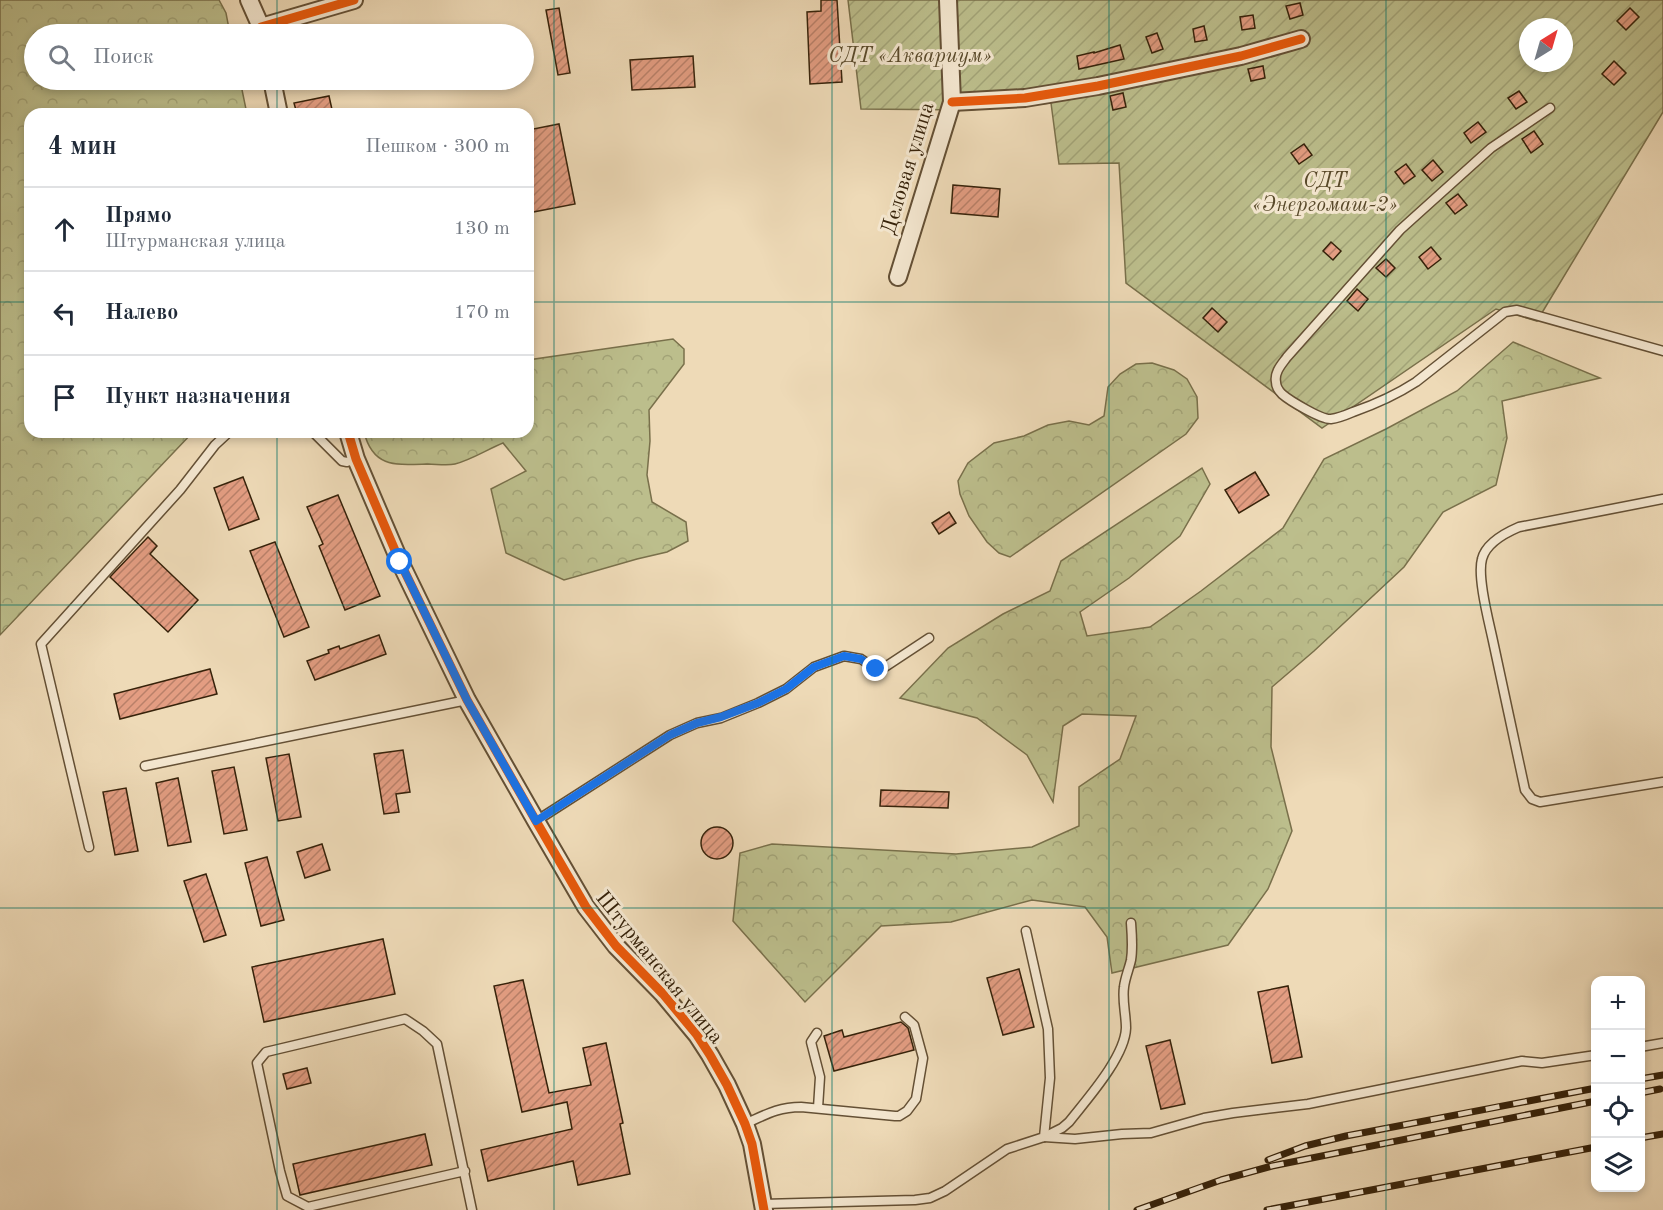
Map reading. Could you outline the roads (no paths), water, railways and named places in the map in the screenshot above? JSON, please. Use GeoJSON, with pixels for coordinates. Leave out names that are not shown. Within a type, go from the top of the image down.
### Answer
{"type":"FeatureCollection","features":[{"type":"Feature","properties":{"kind":"street"},"geometry":{"type":"LineString","coordinates":[[249,0],[259,24]]}},
{"type":"Feature","properties":{"kind":"street"},"geometry":{"type":"LineString","coordinates":[[283,24],[354,0]]}},
{"type":"Feature","properties":{"kind":"street","name":"Деловая улица"},"geometry":{"type":"LineString","coordinates":[[898,277],[952,102],[948,0]]}},
{"type":"Feature","properties":{"kind":"street"},"geometry":{"type":"LineString","coordinates":[[952,102],[1025,98],[1098,86],[1241,56],[1301,39]]}},
{"type":"Feature","properties":{"kind":"street"},"geometry":{"type":"LineString","coordinates":[[274,90],[278,108]]}},
{"type":"Feature","properties":{"kind":"street","name":"Штурманская улица"},"geometry":{"type":"LineString","coordinates":[[350,438],[356,459],[400,562],[467,700],[586,907],[616,946],[663,994],[696,1035],[727,1085],[752,1144],[763,1207]]}},
{"type":"Feature","properties":{"kind":"lane"},"geometry":{"type":"LineString","coordinates":[[1550,108],[1491,148],[1400,230],[1287,357],[1276,375],[1275,381],[1278,388],[1282,394],[1318,416],[1334,419],[1378,403],[1405,390],[1505,312],[1517,310],[1663,351]]}},
{"type":"Feature","properties":{"kind":"lane"},"geometry":{"type":"LineString","coordinates":[[89,847],[41,644],[180,490],[214,445],[222,438]]}},
{"type":"Feature","properties":{"kind":"lane"},"geometry":{"type":"LineString","coordinates":[[319,438],[342,461],[356,459]]}},
{"type":"Feature","properties":{"kind":"lane"},"geometry":{"type":"LineString","coordinates":[[1663,499],[1519,527],[1507,533],[1486,551],[1481,561],[1485,605],[1525,790],[1532,799],[1540,802],[1663,782]]}},
{"type":"Feature","properties":{"kind":"lane"},"geometry":{"type":"LineString","coordinates":[[536,821],[670,735],[697,723],[758,703],[786,689],[814,667],[844,656],[861,659],[876,669],[885,667],[929,638]]}},
{"type":"Feature","properties":{"kind":"lane"},"geometry":{"type":"LineString","coordinates":[[145,766],[467,700]]}},
{"type":"Feature","properties":{"kind":"lane"},"geometry":{"type":"LineString","coordinates":[[763,1207],[930,1198],[945,1191],[1007,1149],[1044,1137],[1062,1128],[1113,1064],[1121,1047],[1126,1029],[1124,987],[1133,943],[1131,923]]}},
{"type":"Feature","properties":{"kind":"lane"},"geometry":{"type":"LineString","coordinates":[[1026,931],[1048,1029],[1050,1078],[1044,1137]]}},
{"type":"Feature","properties":{"kind":"lane"},"geometry":{"type":"LineString","coordinates":[[745,1124],[783,1107],[818,1108],[895,1116],[907,1111],[913,1105],[918,1092],[923,1058],[914,1025],[905,1017]]}},
{"type":"Feature","properties":{"kind":"lane"},"geometry":{"type":"LineString","coordinates":[[465,1171],[308,1207],[287,1196],[257,1063],[266,1052],[405,1019],[423,1031],[437,1044],[465,1171],[472,1210]]}},
{"type":"Feature","properties":{"kind":"lane"},"geometry":{"type":"LineString","coordinates":[[817,1033],[811,1042],[820,1077],[818,1108]]}},
{"type":"Feature","properties":{"kind":"lane"},"geometry":{"type":"LineString","coordinates":[[1645,1046],[1663,1043]]}},
{"type":"Feature","properties":{"kind":"lane"},"geometry":{"type":"LineString","coordinates":[[1044,1137],[1075,1139],[1151,1132],[1204,1118],[1308,1104],[1522,1061],[1542,1063],[1591,1056]]}},
{"type":"Feature","properties":{"kind":"railway"},"geometry":{"type":"LineString","coordinates":[[1645,1078],[1663,1075]]}},
{"type":"Feature","properties":{"kind":"railway"},"geometry":{"type":"LineString","coordinates":[[1268,1160],[1305,1146],[1346,1136],[1591,1089]]}},
{"type":"Feature","properties":{"kind":"railway"},"geometry":{"type":"LineString","coordinates":[[1645,1092],[1660,1089]]}},
{"type":"Feature","properties":{"kind":"railway"},"geometry":{"type":"LineString","coordinates":[[1137,1210],[1221,1180],[1272,1166],[1591,1102]]}},
{"type":"Feature","properties":{"kind":"railway"},"geometry":{"type":"LineString","coordinates":[[1645,1137],[1663,1134]]}},
{"type":"Feature","properties":{"kind":"railway"},"geometry":{"type":"LineString","coordinates":[[1267,1210],[1591,1148]]}},
{"type":"Feature","properties":{"kind":"park label","name":"СДТ «Аквариум»"},"geometry":{"type":"Point","coordinates":[910,55]}},
{"type":"Feature","properties":{"kind":"park label","name":"СДТ «Энергомаш-2»"},"geometry":{"type":"Point","coordinates":[1325,192]}}]}
